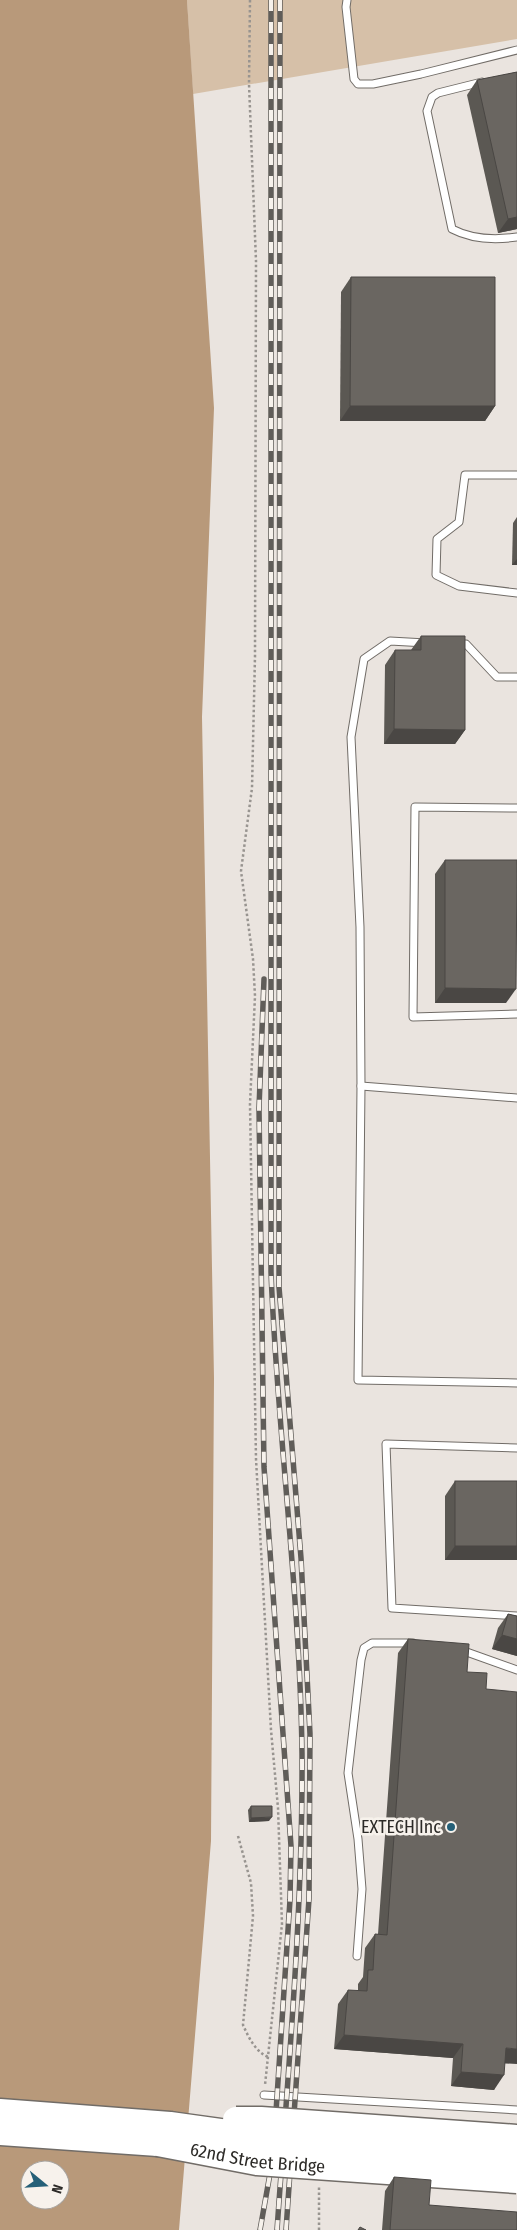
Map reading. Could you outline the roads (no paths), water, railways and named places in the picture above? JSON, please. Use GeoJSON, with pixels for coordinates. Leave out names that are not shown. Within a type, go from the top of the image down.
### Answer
{"type":"FeatureCollection","features":[{"type":"Feature","properties":{"kind":"highway","name":"62nd Street Bridge"},"geometry":{"type":"LineString","coordinates":[[0,2112],[164,2134],[257,2162],[517,2180]]}},
{"type":"Feature","properties":{"kind":"highway","name":"62nd Street Bridge"},"geometry":{"type":"LineString","coordinates":[[0,2132],[164,2134],[261,2120],[517,2138]]}},
{"type":"Feature","properties":{"kind":"highway"},"geometry":{"type":"LineString","coordinates":[[164,2134],[517,2159]]}},
{"type":"Feature","properties":{"kind":"lane"},"geometry":{"type":"LineString","coordinates":[[347,0],[354,79],[358,84],[373,84],[421,74],[517,50]]}},
{"type":"Feature","properties":{"kind":"lane"},"geometry":{"type":"LineString","coordinates":[[489,80],[438,93],[432,97],[427,111],[452,229],[462,234],[500,239],[517,236]]}},
{"type":"Feature","properties":{"kind":"lane"},"geometry":{"type":"LineString","coordinates":[[517,474],[465,475],[459,522],[437,540],[436,575],[459,586],[517,593]]}},
{"type":"Feature","properties":{"kind":"lane"},"geometry":{"type":"LineString","coordinates":[[438,643],[390,641],[364,659],[351,737],[360,927],[361,1086],[358,1380],[517,1383]]}},
{"type":"Feature","properties":{"kind":"lane"},"geometry":{"type":"LineString","coordinates":[[447,644],[466,644],[497,678],[517,678]]}},
{"type":"Feature","properties":{"kind":"lane"},"geometry":{"type":"LineString","coordinates":[[517,808],[415,807],[413,1016],[517,1014]]}},
{"type":"Feature","properties":{"kind":"lane"},"geometry":{"type":"LineString","coordinates":[[361,1086],[517,1098]]}},
{"type":"Feature","properties":{"kind":"lane"},"geometry":{"type":"LineString","coordinates":[[517,1448],[386,1444],[392,1608],[517,1616]]}},
{"type":"Feature","properties":{"kind":"lane"},"geometry":{"type":"LineString","coordinates":[[357,1956],[362,1889],[358,1839],[348,1773],[361,1660],[364,1648],[372,1643],[425,1643]]}},
{"type":"Feature","properties":{"kind":"lane"},"geometry":{"type":"LineString","coordinates":[[451,1647],[517,1670]]}},
{"type":"Feature","properties":{"kind":"lane"},"geometry":{"type":"LineString","coordinates":[[264,2095],[517,2110]]}},
{"type":"Feature","properties":{"kind":"railway"},"geometry":{"type":"LineString","coordinates":[[271,0],[271,1272],[278,1392],[297,1632],[302,1753],[302,1813],[297,1932],[277,2230]]}},
{"type":"Feature","properties":{"kind":"railway"},"geometry":{"type":"LineString","coordinates":[[280,0],[279,1287],[301,1558],[310,1734],[309,1899],[286,2230]]}},
{"type":"Feature","properties":{"kind":"railway"},"geometry":{"type":"LineString","coordinates":[[260,2230],[273,2157],[290,1900],[291,1846],[264,1467],[259,1108],[264,979]]}},
{"type":"Feature","properties":{"kind":"place","name":"EXTECH Inc"},"geometry":{"type":"Point","coordinates":[451,1827]}}]}
